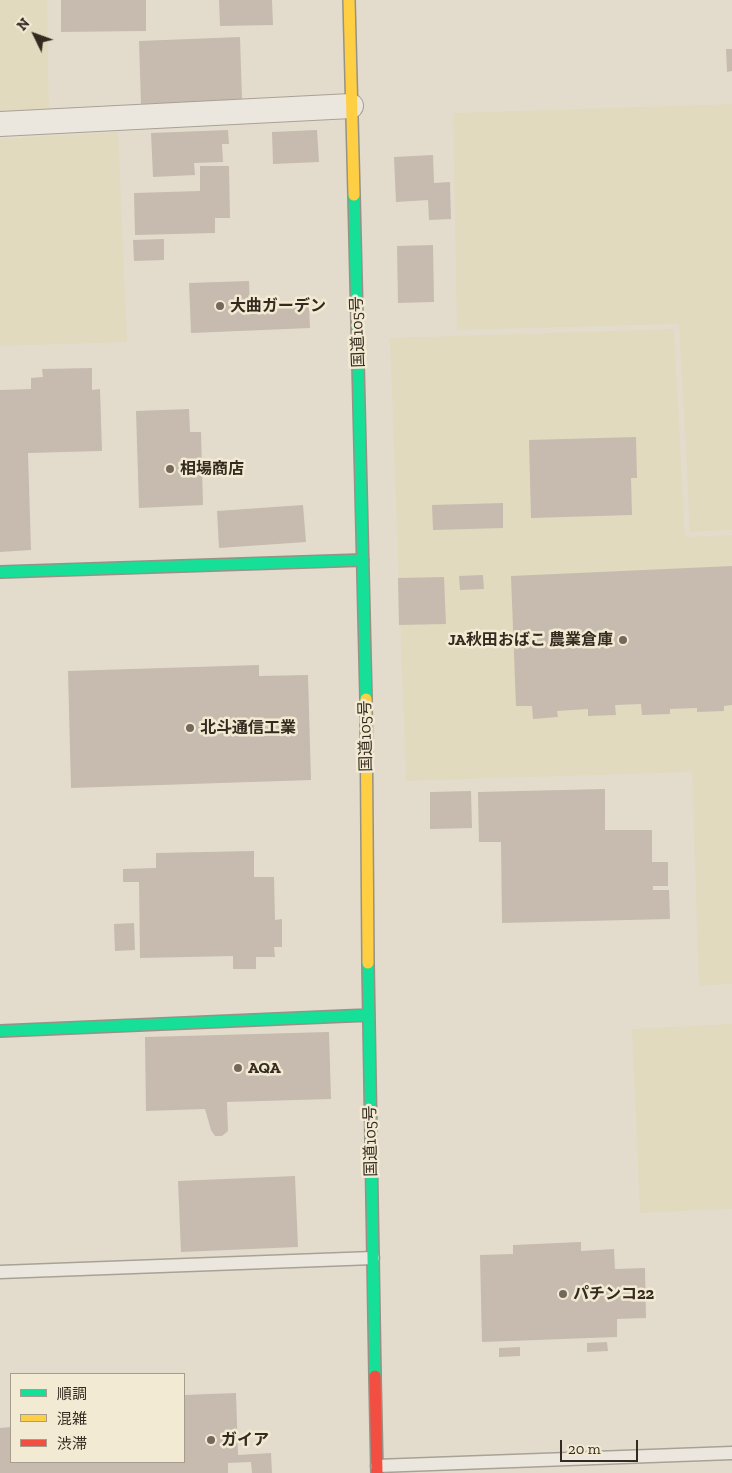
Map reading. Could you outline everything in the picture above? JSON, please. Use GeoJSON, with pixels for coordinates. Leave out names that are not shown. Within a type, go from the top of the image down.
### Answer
{"type":"FeatureCollection","features":[{"type":"Feature","properties":{"kind":"main road","name":"国道105号"},"geometry":{"type":"LineString","coordinates":[[349,0],[363,560],[377,1470]]}},
{"type":"Feature","properties":{"kind":"main road"},"geometry":{"type":"LineString","coordinates":[[0,572],[363,560]]}},
{"type":"Feature","properties":{"kind":"main road"},"geometry":{"type":"LineString","coordinates":[[0,1031],[369,1015]]}},
{"type":"Feature","properties":{"kind":"street"},"geometry":{"type":"LineString","coordinates":[[0,124],[351,106]]}},
{"type":"Feature","properties":{"kind":"lane"},"geometry":{"type":"LineString","coordinates":[[0,1272],[373,1258]]}},
{"type":"Feature","properties":{"kind":"lane"},"geometry":{"type":"LineString","coordinates":[[377,1470],[732,1453]]}},
{"type":"Feature","properties":{"kind":"shaded area"},"geometry":{"type":"Polygon","coordinates":[[[0,0],[47,0],[49,113],[0,117],[0,0]]]}},
{"type":"Feature","properties":{"kind":"shaded area"},"geometry":{"type":"Polygon","coordinates":[[[732,104],[732,530],[690,532],[679,324],[457,330],[453,113],[732,104]]]}},
{"type":"Feature","properties":{"kind":"shaded area"},"geometry":{"type":"Polygon","coordinates":[[[118,132],[127,342],[0,346],[0,139],[118,132]]]}},
{"type":"Feature","properties":{"kind":"shaded area"},"geometry":{"type":"Polygon","coordinates":[[[674,329],[685,537],[732,535],[732,984],[699,986],[692,772],[406,781],[390,338],[674,329]]]}},
{"type":"Feature","properties":{"kind":"shaded area"},"geometry":{"type":"Polygon","coordinates":[[[732,1024],[732,1209],[640,1213],[632,1029],[732,1024]]]}},
{"type":"Feature","properties":{"kind":"building"},"geometry":{"type":"Polygon","coordinates":[[[61,0],[146,0],[146,31],[61,32],[61,0]]]}},
{"type":"Feature","properties":{"kind":"building"},"geometry":{"type":"Polygon","coordinates":[[[219,0],[272,0],[273,25],[220,26],[219,0]]]}},
{"type":"Feature","properties":{"kind":"building"},"geometry":{"type":"Polygon","coordinates":[[[240,37],[242,100],[141,104],[139,41],[240,37]]]}},
{"type":"Feature","properties":{"kind":"building"},"geometry":{"type":"Polygon","coordinates":[[[726,49],[732,49],[732,71],[727,72],[726,49]]]}},
{"type":"Feature","properties":{"kind":"building"},"geometry":{"type":"Polygon","coordinates":[[[228,130],[229,144],[222,144],[223,162],[194,163],[195,175],[153,177],[151,133],[228,130]]]}},
{"type":"Feature","properties":{"kind":"building"},"geometry":{"type":"Polygon","coordinates":[[[317,130],[319,162],[273,164],[272,132],[317,130]]]}},
{"type":"Feature","properties":{"kind":"building"},"geometry":{"type":"Polygon","coordinates":[[[433,155],[434,183],[450,182],[451,219],[429,220],[428,200],[396,202],[394,157],[433,155]]]}},
{"type":"Feature","properties":{"kind":"building"},"geometry":{"type":"Polygon","coordinates":[[[200,166],[229,166],[230,218],[215,218],[215,233],[135,235],[134,193],[200,191],[200,166]]]}},
{"type":"Feature","properties":{"kind":"building"},"geometry":{"type":"Polygon","coordinates":[[[164,239],[164,260],[134,261],[133,240],[164,239]]]}},
{"type":"Feature","properties":{"kind":"building"},"geometry":{"type":"Polygon","coordinates":[[[433,245],[434,302],[398,303],[397,246],[433,245]]]}},
{"type":"Feature","properties":{"kind":"building","name":"大曲ガーデン"},"geometry":{"type":"Polygon","coordinates":[[[249,281],[250,307],[309,305],[310,328],[191,333],[189,283],[249,281]]]}},
{"type":"Feature","properties":{"kind":"building"},"geometry":{"type":"Polygon","coordinates":[[[92,368],[92,390],[100,389],[102,451],[28,453],[31,550],[0,552],[0,390],[31,389],[31,378],[43,377],[42,369],[92,368]]]}},
{"type":"Feature","properties":{"kind":"building","name":"相場商店"},"geometry":{"type":"Polygon","coordinates":[[[189,409],[190,432],[201,432],[203,505],[139,508],[136,411],[189,409]]]}},
{"type":"Feature","properties":{"kind":"building"},"geometry":{"type":"Polygon","coordinates":[[[636,437],[637,478],[631,478],[632,515],[531,518],[529,440],[636,437]]]}},
{"type":"Feature","properties":{"kind":"building"},"geometry":{"type":"Polygon","coordinates":[[[503,503],[503,528],[433,530],[432,505],[503,503]]]}},
{"type":"Feature","properties":{"kind":"building"},"geometry":{"type":"Polygon","coordinates":[[[303,505],[306,542],[219,548],[217,511],[303,505]]]}},
{"type":"Feature","properties":{"kind":"building","name":"JA秋田おばこ 農業倉庫"},"geometry":{"type":"Polygon","coordinates":[[[732,566],[732,705],[724,706],[724,711],[697,712],[697,708],[670,709],[670,714],[642,715],[641,704],[615,705],[616,715],[588,716],[588,709],[557,711],[558,717],[533,719],[532,706],[516,706],[511,576],[732,566]]]}},
{"type":"Feature","properties":{"kind":"building"},"geometry":{"type":"Polygon","coordinates":[[[483,575],[484,589],[460,590],[459,576],[483,575]]]}},
{"type":"Feature","properties":{"kind":"building"},"geometry":{"type":"Polygon","coordinates":[[[444,577],[446,624],[399,625],[398,578],[444,577]]]}},
{"type":"Feature","properties":{"kind":"building","name":"北斗通信工業"},"geometry":{"type":"Polygon","coordinates":[[[259,665],[259,676],[308,675],[311,780],[71,788],[68,671],[259,665]]]}},
{"type":"Feature","properties":{"kind":"building"},"geometry":{"type":"Polygon","coordinates":[[[605,789],[605,830],[652,830],[652,862],[668,862],[668,886],[653,886],[653,890],[669,890],[670,919],[502,923],[501,842],[479,842],[478,792],[605,789]]]}},
{"type":"Feature","properties":{"kind":"building"},"geometry":{"type":"Polygon","coordinates":[[[471,791],[472,828],[430,829],[430,792],[471,791]]]}},
{"type":"Feature","properties":{"kind":"building"},"geometry":{"type":"Polygon","coordinates":[[[254,851],[254,877],[274,877],[275,920],[282,919],[282,947],[274,947],[275,957],[256,957],[256,969],[233,969],[233,956],[140,958],[139,882],[123,882],[123,869],[156,868],[156,853],[254,851]]]}},
{"type":"Feature","properties":{"kind":"building"},"geometry":{"type":"Polygon","coordinates":[[[134,923],[135,950],[115,951],[114,924],[134,923]]]}},
{"type":"Feature","properties":{"kind":"building","name":"AQA"},"geometry":{"type":"Polygon","coordinates":[[[329,1032],[331,1099],[227,1102],[228,1131],[222,1136],[215,1136],[211,1130],[205,1109],[146,1111],[145,1037],[329,1032]]]}},
{"type":"Feature","properties":{"kind":"building"},"geometry":{"type":"Polygon","coordinates":[[[295,1176],[298,1247],[181,1252],[178,1181],[295,1176]]]}},
{"type":"Feature","properties":{"kind":"building","name":"パチンコ22"},"geometry":{"type":"Polygon","coordinates":[[[581,1242],[581,1251],[614,1249],[615,1269],[645,1268],[646,1318],[617,1319],[617,1337],[482,1342],[480,1255],[513,1254],[513,1245],[581,1242]]]}},
{"type":"Feature","properties":{"kind":"building"},"geometry":{"type":"Polygon","coordinates":[[[607,1342],[608,1351],[587,1352],[587,1343],[607,1342]]]}},
{"type":"Feature","properties":{"kind":"building"},"geometry":{"type":"Polygon","coordinates":[[[520,1347],[520,1356],[499,1357],[499,1348],[520,1347]]]}},
{"type":"Feature","properties":{"kind":"building","name":"ガイア"},"geometry":{"type":"Polygon","coordinates":[[[236,1393],[238,1455],[271,1453],[272,1473],[252,1473],[251,1462],[228,1463],[228,1473],[0,1473],[0,1428],[10,1427],[10,1463],[185,1463],[185,1395],[236,1393]]]}},
{"type":"Feature","properties":{"kind":"traffic: fast"},"geometry":{"type":"LineString","coordinates":[[354,195],[366,699]]}},
{"type":"Feature","properties":{"kind":"traffic: fast"},"geometry":{"type":"LineString","coordinates":[[0,572],[363,560]]}},
{"type":"Feature","properties":{"kind":"traffic: fast"},"geometry":{"type":"LineString","coordinates":[[368,963],[375,1376]]}},
{"type":"Feature","properties":{"kind":"traffic: fast"},"geometry":{"type":"LineString","coordinates":[[0,1031],[369,1015]]}},
{"type":"Feature","properties":{"kind":"traffic: slow"},"geometry":{"type":"LineString","coordinates":[[349,0],[354,195]]}},
{"type":"Feature","properties":{"kind":"traffic: slow"},"geometry":{"type":"LineString","coordinates":[[366,699],[368,963]]}},
{"type":"Feature","properties":{"kind":"traffic: jam"},"geometry":{"type":"LineString","coordinates":[[375,1376],[377,1473]]}},
{"type":"Feature","properties":{"kind":"place","name":"大曲ガーデン"},"geometry":{"type":"Point","coordinates":[220,306]}},
{"type":"Feature","properties":{"kind":"place","name":"相場商店"},"geometry":{"type":"Point","coordinates":[170,469]}},
{"type":"Feature","properties":{"kind":"place","name":"JA秋田おばこ 農業倉庫"},"geometry":{"type":"Point","coordinates":[623,640]}},
{"type":"Feature","properties":{"kind":"place","name":"北斗通信工業"},"geometry":{"type":"Point","coordinates":[190,728]}},
{"type":"Feature","properties":{"kind":"place","name":"AQA"},"geometry":{"type":"Point","coordinates":[238,1068]}},
{"type":"Feature","properties":{"kind":"place","name":"パチンコ22"},"geometry":{"type":"Point","coordinates":[563,1294]}},
{"type":"Feature","properties":{"kind":"place","name":"ガイア"},"geometry":{"type":"Point","coordinates":[211,1440]}}]}
